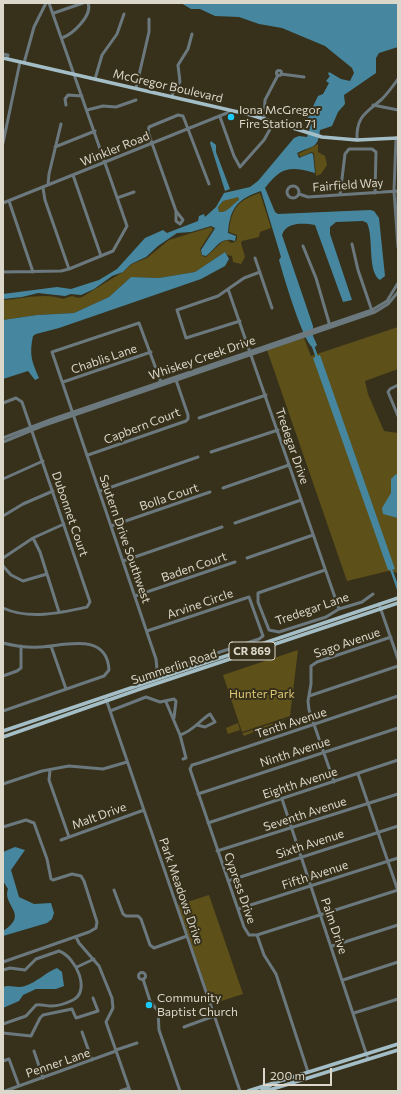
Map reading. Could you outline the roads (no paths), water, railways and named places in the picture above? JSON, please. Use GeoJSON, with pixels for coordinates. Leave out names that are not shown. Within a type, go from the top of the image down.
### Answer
{"type":"FeatureCollection","features":[{"type":"Feature","properties":{"kind":"main road","name":"McGregor Boulevard"},"geometry":{"type":"LineString","coordinates":[[5,58],[264,118],[305,133],[322,137],[356,140],[397,138]]}},
{"type":"Feature","properties":{"kind":"main road","name":"Summerlin Road"},"geometry":{"type":"LineString","coordinates":[[3,731],[398,598]]}},
{"type":"Feature","properties":{"kind":"main road","name":"Summerlin Road"},"geometry":{"type":"LineString","coordinates":[[3,737],[106,700],[398,603]]}},
{"type":"Feature","properties":{"kind":"main road"},"geometry":{"type":"LineString","coordinates":[[248,1091],[398,1044]]}},
{"type":"Feature","properties":{"kind":"main road"},"geometry":{"type":"LineString","coordinates":[[266,1091],[398,1050]]}},
{"type":"Feature","properties":{"kind":"main road"},"geometry":{"type":"LineString","coordinates":[[301,1080],[308,1072]]}},
{"type":"Feature","properties":{"kind":"main road"},"geometry":{"type":"LineString","coordinates":[[261,1091],[275,1082]]}},
{"type":"Feature","properties":{"kind":"street"},"geometry":{"type":"LineString","coordinates":[[3,143],[22,62],[33,31],[46,3]]}},
{"type":"Feature","properties":{"kind":"street"},"geometry":{"type":"LineString","coordinates":[[3,272],[34,272],[69,269],[113,251],[127,226],[50,3]]}},
{"type":"Feature","properties":{"kind":"street"},"geometry":{"type":"LineString","coordinates":[[54,13],[83,3]]}},
{"type":"Feature","properties":{"kind":"street"},"geometry":{"type":"LineString","coordinates":[[62,38],[72,33],[84,18],[89,9],[88,3]]}},
{"type":"Feature","properties":{"kind":"street"},"geometry":{"type":"LineString","coordinates":[[95,79],[100,58],[117,34],[124,14]]}},
{"type":"Feature","properties":{"kind":"street"},"geometry":{"type":"LineString","coordinates":[[136,88],[149,32],[149,19]]}},
{"type":"Feature","properties":{"kind":"street"},"geometry":{"type":"LineString","coordinates":[[172,97],[174,89],[180,82],[178,65],[188,49],[192,34]]}},
{"type":"Feature","properties":{"kind":"street"},"geometry":{"type":"LineString","coordinates":[[3,54],[8,55],[5,58]]}},
{"type":"Feature","properties":{"kind":"street"},"geometry":{"type":"LineString","coordinates":[[264,118],[265,100],[280,75],[304,77]]}},
{"type":"Feature","properties":{"kind":"street"},"geometry":{"type":"LineString","coordinates":[[356,140],[360,120],[367,110],[382,99],[398,79]]}},
{"type":"Feature","properties":{"kind":"street"},"geometry":{"type":"LineString","coordinates":[[66,105],[65,99],[68,95],[82,96]]}},
{"type":"Feature","properties":{"kind":"street"},"geometry":{"type":"LineString","coordinates":[[382,99],[384,108]]}},
{"type":"Feature","properties":{"kind":"street"},"geometry":{"type":"LineString","coordinates":[[87,110],[103,106],[116,108],[136,100]]}},
{"type":"Feature","properties":{"kind":"street"},"geometry":{"type":"LineString","coordinates":[[373,106],[398,110]]}},
{"type":"Feature","properties":{"kind":"street","name":"Winkler Road"},"geometry":{"type":"LineString","coordinates":[[3,203],[106,163],[232,111]]}},
{"type":"Feature","properties":{"kind":"street"},"geometry":{"type":"LineString","coordinates":[[176,211],[148,129],[151,126],[181,115],[185,118],[209,184]]}},
{"type":"Feature","properties":{"kind":"street"},"geometry":{"type":"LineString","coordinates":[[220,117],[234,156],[240,167],[264,140],[274,122]]}},
{"type":"Feature","properties":{"kind":"street"},"geometry":{"type":"LineString","coordinates":[[48,185],[61,124]]}},
{"type":"Feature","properties":{"kind":"street"},"geometry":{"type":"LineString","coordinates":[[56,146],[95,131]]}},
{"type":"Feature","properties":{"kind":"street"},"geometry":{"type":"LineString","coordinates":[[397,138],[394,183],[397,191],[398,213]]}},
{"type":"Feature","properties":{"kind":"street"},"geometry":{"type":"LineString","coordinates":[[340,195],[345,154],[349,149],[372,149],[376,152],[375,193]]}},
{"type":"Feature","properties":{"kind":"street"},"geometry":{"type":"LineString","coordinates":[[73,176],[101,256]]}},
{"type":"Feature","properties":{"kind":"street","name":"Fairfield Way"},"geometry":{"type":"LineString","coordinates":[[292,185],[297,186],[299,194],[296,197],[291,198],[287,194],[287,188],[292,185]]}},
{"type":"Feature","properties":{"kind":"street"},"geometry":{"type":"LineString","coordinates":[[43,188],[45,200],[69,269]]}},
{"type":"Feature","properties":{"kind":"street"},"geometry":{"type":"LineString","coordinates":[[397,191],[398,247]]}},
{"type":"Feature","properties":{"kind":"street","name":"Fairfield Way"},"geometry":{"type":"LineString","coordinates":[[299,194],[308,197],[397,191]]}},
{"type":"Feature","properties":{"kind":"street"},"geometry":{"type":"LineString","coordinates":[[117,198],[134,192]]}},
{"type":"Feature","properties":{"kind":"street"},"geometry":{"type":"LineString","coordinates":[[9,201],[34,272]]}},
{"type":"Feature","properties":{"kind":"street"},"geometry":{"type":"LineString","coordinates":[[352,244],[358,270],[372,311]]}},
{"type":"Feature","properties":{"kind":"street"},"geometry":{"type":"LineString","coordinates":[[303,246],[316,278],[330,326]]}},
{"type":"Feature","properties":{"kind":"street"},"geometry":{"type":"LineString","coordinates":[[255,258],[272,308]]}},
{"type":"Feature","properties":{"kind":"street"},"geometry":{"type":"LineString","coordinates":[[240,321],[189,339],[185,336],[177,309],[218,296],[244,278],[260,272]]}},
{"type":"Feature","properties":{"kind":"street","name":"Whiskey Creek Drive"},"geometry":{"type":"LineString","coordinates":[[372,311],[386,301],[398,284]]}},
{"type":"Feature","properties":{"kind":"street","name":"Tredegar Drive"},"geometry":{"type":"LineString","coordinates":[[228,289],[339,609]]}},
{"type":"Feature","properties":{"kind":"street","name":"Whiskey Creek Drive"},"geometry":{"type":"LineString","coordinates":[[3,438],[386,306],[398,292]]}},
{"type":"Feature","properties":{"kind":"street","name":"Sautern Drive Southwest"},"geometry":{"type":"LineString","coordinates":[[151,352],[139,323],[52,352],[147,631],[156,659],[157,669]]}},
{"type":"Feature","properties":{"kind":"street"},"geometry":{"type":"LineString","coordinates":[[151,352],[161,384]]}},
{"type":"Feature","properties":{"kind":"street","name":"Chablis Lane"},"geometry":{"type":"LineString","coordinates":[[63,382],[151,352]]}},
{"type":"Feature","properties":{"kind":"street","name":"Whiskey Creek Drive"},"geometry":{"type":"LineString","coordinates":[[161,384],[251,353]]}},
{"type":"Feature","properties":{"kind":"street","name":"Capbern Court"},"geometry":{"type":"LineString","coordinates":[[88,456],[186,421],[188,414],[176,380]]}},
{"type":"Feature","properties":{"kind":"street"},"geometry":{"type":"LineString","coordinates":[[398,385],[390,389],[388,392],[398,416]]}},
{"type":"Feature","properties":{"kind":"street"},"geometry":{"type":"LineString","coordinates":[[199,418],[266,395]]}},
{"type":"Feature","properties":{"kind":"street","name":"Dubonnet Court"},"geometry":{"type":"LineString","coordinates":[[3,402],[17,398],[22,402],[90,604],[87,607],[59,612]]}},
{"type":"Feature","properties":{"kind":"street","name":"Whiskey Creek Drive"},"geometry":{"type":"LineString","coordinates":[[3,442],[31,428]]}},
{"type":"Feature","properties":{"kind":"street"},"geometry":{"type":"LineString","coordinates":[[211,452],[278,430]]}},
{"type":"Feature","properties":{"kind":"street"},"geometry":{"type":"LineString","coordinates":[[100,491],[198,457]]}},
{"type":"Feature","properties":{"kind":"street"},"geometry":{"type":"LineString","coordinates":[[3,479],[42,461]]}},
{"type":"Feature","properties":{"kind":"street"},"geometry":{"type":"LineString","coordinates":[[223,488],[289,465]]}},
{"type":"Feature","properties":{"kind":"street"},"geometry":{"type":"LineString","coordinates":[[3,516],[24,504],[53,491]]}},
{"type":"Feature","properties":{"kind":"street","name":"Bolla Court"},"geometry":{"type":"LineString","coordinates":[[111,526],[210,492]]}},
{"type":"Feature","properties":{"kind":"street"},"geometry":{"type":"LineString","coordinates":[[235,523],[301,500]]}},
{"type":"Feature","properties":{"kind":"street"},"geometry":{"type":"LineString","coordinates":[[3,558],[33,538],[64,524]]}},
{"type":"Feature","properties":{"kind":"street"},"geometry":{"type":"LineString","coordinates":[[123,561],[222,527]]}},
{"type":"Feature","properties":{"kind":"street"},"geometry":{"type":"LineString","coordinates":[[247,558],[313,535]]}},
{"type":"Feature","properties":{"kind":"street"},"geometry":{"type":"LineString","coordinates":[[3,608],[28,615],[59,612],[47,574],[33,538]]}},
{"type":"Feature","properties":{"kind":"street","name":"Baden Court"},"geometry":{"type":"LineString","coordinates":[[135,596],[235,562]]}},
{"type":"Feature","properties":{"kind":"street"},"geometry":{"type":"LineString","coordinates":[[3,566],[11,574],[24,581],[47,574]]}},
{"type":"Feature","properties":{"kind":"street","name":"Tredegar Lane"},"geometry":{"type":"LineString","coordinates":[[325,570],[258,593],[258,602],[269,630],[279,632],[326,617],[339,609],[362,602],[373,594]]}},
{"type":"Feature","properties":{"kind":"street","name":"Arvine Circle"},"geometry":{"type":"LineString","coordinates":[[147,631],[249,597],[263,633],[259,639],[167,670],[162,671],[157,669]]}},
{"type":"Feature","properties":{"kind":"street"},"geometry":{"type":"LineString","coordinates":[[379,604],[398,659]]}},
{"type":"Feature","properties":{"kind":"street","name":"Sago Avenue"},"geometry":{"type":"LineString","coordinates":[[308,696],[311,684],[310,667],[317,662],[391,637]]}},
{"type":"Feature","properties":{"kind":"street"},"geometry":{"type":"LineString","coordinates":[[3,643],[21,646],[51,646],[73,642],[85,643],[100,650],[107,659],[109,670],[106,674],[3,711]]}},
{"type":"Feature","properties":{"kind":"street"},"geometry":{"type":"LineString","coordinates":[[3,676],[21,668],[21,646]]}},
{"type":"Feature","properties":{"kind":"street"},"geometry":{"type":"LineString","coordinates":[[51,646],[66,689]]}},
{"type":"Feature","properties":{"kind":"street"},"geometry":{"type":"LineString","coordinates":[[334,782],[314,724],[308,704],[308,696],[398,666]]}},
{"type":"Feature","properties":{"kind":"street","name":"Park Meadows Drive"},"geometry":{"type":"LineString","coordinates":[[105,696],[240,1091]]}},
{"type":"Feature","properties":{"kind":"street","name":"Tenth Avenue"},"geometry":{"type":"LineString","coordinates":[[191,767],[398,696]]}},
{"type":"Feature","properties":{"kind":"street"},"geometry":{"type":"LineString","coordinates":[[110,711],[146,697],[158,702],[166,702],[174,699],[176,701],[174,718]]}},
{"type":"Feature","properties":{"kind":"street"},"geometry":{"type":"LineString","coordinates":[[166,702],[174,718],[180,736],[186,758],[183,759]]}},
{"type":"Feature","properties":{"kind":"street"},"geometry":{"type":"LineString","coordinates":[[180,736],[189,732],[197,725],[210,714],[215,722],[205,727],[197,725]]}},
{"type":"Feature","properties":{"kind":"street","name":"Ninth Avenue"},"geometry":{"type":"LineString","coordinates":[[198,794],[398,728]]}},
{"type":"Feature","properties":{"kind":"street","name":"Eighth Avenue"},"geometry":{"type":"LineString","coordinates":[[208,823],[398,760]]}},
{"type":"Feature","properties":{"kind":"street"},"geometry":{"type":"LineString","coordinates":[[3,784],[42,771],[72,766],[106,769],[127,762]]}},
{"type":"Feature","properties":{"kind":"street","name":"Cypress Drive"},"geometry":{"type":"LineString","coordinates":[[191,767],[190,771],[246,932],[252,936],[257,935],[264,955],[276,974],[308,1072]]}},
{"type":"Feature","properties":{"kind":"street"},"geometry":{"type":"LineString","coordinates":[[50,770],[49,780],[69,837]]}},
{"type":"Feature","properties":{"kind":"street"},"geometry":{"type":"LineString","coordinates":[[257,935],[398,890],[358,774]]}},
{"type":"Feature","properties":{"kind":"street","name":"Seventh Avenue"},"geometry":{"type":"LineString","coordinates":[[218,852],[398,794]]}},
{"type":"Feature","properties":{"kind":"street","name":"Palm Drive"},"geometry":{"type":"LineString","coordinates":[[282,799],[332,946],[368,1059]]}},
{"type":"Feature","properties":{"kind":"street","name":"Malt Drive"},"geometry":{"type":"LineString","coordinates":[[61,840],[144,810]]}},
{"type":"Feature","properties":{"kind":"street"},"geometry":{"type":"LineString","coordinates":[[3,827],[24,820],[32,821],[36,827],[47,859],[51,879],[56,880],[72,874],[78,875],[82,878],[97,922],[94,930],[3,962]]}},
{"type":"Feature","properties":{"kind":"street","name":"Sixth Avenue"},"geometry":{"type":"LineString","coordinates":[[228,881],[398,826]]}},
{"type":"Feature","properties":{"kind":"street","name":"Fifth Avenue"},"geometry":{"type":"LineString","coordinates":[[238,909],[398,858]]}},
{"type":"Feature","properties":{"kind":"street"},"geometry":{"type":"LineString","coordinates":[[114,890],[123,914],[126,916],[138,916],[141,919],[150,945],[154,948],[187,936]]}},
{"type":"Feature","properties":{"kind":"street"},"geometry":{"type":"LineString","coordinates":[[332,946],[398,925]]}},
{"type":"Feature","properties":{"kind":"street"},"geometry":{"type":"LineString","coordinates":[[76,937],[79,943],[100,968],[113,1002],[113,1008],[106,1022],[130,1089],[120,1091]]}},
{"type":"Feature","properties":{"kind":"street"},"geometry":{"type":"LineString","coordinates":[[3,970],[10,968],[25,970],[36,959],[59,951],[77,967],[80,980],[76,998],[56,1006],[36,1005],[26,1016],[3,1024]]}},
{"type":"Feature","properties":{"kind":"street"},"geometry":{"type":"LineString","coordinates":[[77,967],[94,959]]}},
{"type":"Feature","properties":{"kind":"street"},"geometry":{"type":"LineString","coordinates":[[343,980],[398,962]]}},
{"type":"Feature","properties":{"kind":"street"},"geometry":{"type":"LineString","coordinates":[[142,979],[149,998],[158,1011],[159,1030],[180,1091]]}},
{"type":"Feature","properties":{"kind":"street"},"geometry":{"type":"LineString","coordinates":[[3,1032],[31,1036],[43,1015],[72,1009],[76,1018],[98,1011],[93,998]]}},
{"type":"Feature","properties":{"kind":"street"},"geometry":{"type":"LineString","coordinates":[[354,1013],[398,999]]}},
{"type":"Feature","properties":{"kind":"street"},"geometry":{"type":"LineString","coordinates":[[184,1027],[214,1016]]}},
{"type":"Feature","properties":{"kind":"street"},"geometry":{"type":"LineString","coordinates":[[82,1032],[92,1060]]}},
{"type":"Feature","properties":{"kind":"street","name":"Penner Lane"},"geometry":{"type":"LineString","coordinates":[[5,1091],[137,1043]]}},
{"type":"Feature","properties":{"kind":"street"},"geometry":{"type":"LineString","coordinates":[[34,1051],[43,1078]]}},
{"type":"Feature","properties":{"kind":"street"},"geometry":{"type":"LineString","coordinates":[[3,1061],[9,1059],[18,1086]]}},
{"type":"Feature","properties":{"kind":"water"},"geometry":{"type":"Polygon","coordinates":[[[181,3],[398,3],[398,47],[379,53],[376,58],[376,73],[344,95],[345,104],[338,112],[332,126],[320,130],[318,140],[314,146],[297,153],[299,158],[311,153],[313,154],[315,173],[299,169],[287,170],[276,176],[265,188],[275,212],[278,214],[370,210],[374,211],[379,218],[385,276],[380,280],[373,270],[369,229],[367,223],[363,221],[336,222],[330,227],[330,234],[352,300],[343,302],[315,225],[296,224],[287,228],[282,235],[313,326],[313,336],[317,345],[314,348],[305,335],[294,308],[279,260],[281,257],[261,191],[246,197],[233,210],[228,233],[236,236],[235,241],[222,241],[206,256],[202,255],[201,250],[215,228],[211,226],[191,232],[177,233],[158,246],[146,257],[131,264],[123,272],[112,276],[94,289],[81,295],[71,294],[65,296],[38,293],[22,297],[3,299],[3,294],[57,287],[71,289],[99,280],[117,269],[145,238],[163,230],[167,233],[198,221],[199,216],[204,214],[205,217],[216,207],[224,193],[250,187],[258,181],[294,138],[299,136],[307,137],[310,128],[307,119],[318,96],[323,94],[329,83],[326,81],[330,76],[328,74],[329,72],[341,79],[350,81],[354,73],[352,68],[325,46],[282,28],[259,24],[239,17],[215,16],[200,9],[191,9],[181,3]],[[238,197],[223,201],[218,207],[219,212],[227,210],[239,200],[238,197]]]}},
{"type":"Feature","properties":{"kind":"water"},"geometry":{"type":"Polygon","coordinates":[[[211,141],[216,145],[216,152],[230,189],[225,191],[210,143],[211,141]]]}},
{"type":"Feature","properties":{"kind":"water"},"geometry":{"type":"Polygon","coordinates":[[[225,252],[229,259],[225,266],[201,279],[59,328],[36,334],[33,336],[31,353],[39,378],[35,380],[28,371],[3,379],[3,320],[37,315],[74,313],[109,297],[131,277],[159,278],[195,272],[225,252]]]}},
{"type":"Feature","properties":{"kind":"water"},"geometry":{"type":"Polygon","coordinates":[[[320,355],[395,569],[388,570],[313,358],[320,355]]]}},
{"type":"Feature","properties":{"kind":"water"},"geometry":{"type":"Polygon","coordinates":[[[396,474],[398,476],[398,518],[383,514],[382,508],[391,493],[391,479],[396,474]]]}},
{"type":"Feature","properties":{"kind":"water"},"geometry":{"type":"Polygon","coordinates":[[[15,847],[25,850],[11,870],[19,897],[34,904],[51,903],[54,913],[52,919],[47,923],[3,936],[3,931],[11,925],[15,915],[8,900],[8,889],[3,881],[3,852],[15,847]]]}},
{"type":"Feature","properties":{"kind":"water"},"geometry":{"type":"Polygon","coordinates":[[[57,968],[62,972],[64,986],[56,989],[36,989],[23,995],[19,1001],[3,1008],[3,987],[25,986],[57,968]]]}},
{"type":"Feature","properties":{"kind":"waterway"},"geometry":{"type":"LineString","coordinates":[[313,346],[318,360]]}},
{"type":"Feature","properties":{"kind":"waterway"},"geometry":{"type":"LineString","coordinates":[[390,566],[398,589]]}},
{"type":"Feature","properties":{"kind":"place","name":"Iona McGregor Fire Station 71"},"geometry":{"type":"Point","coordinates":[231,117]}},
{"type":"Feature","properties":{"kind":"place","name":"Community Baptist Church"},"geometry":{"type":"Point","coordinates":[149,1005]}},
{"type":"Feature","properties":{"kind":"park label","name":"Hunter Park"},"geometry":{"type":"Point","coordinates":[262,694]}}]}
